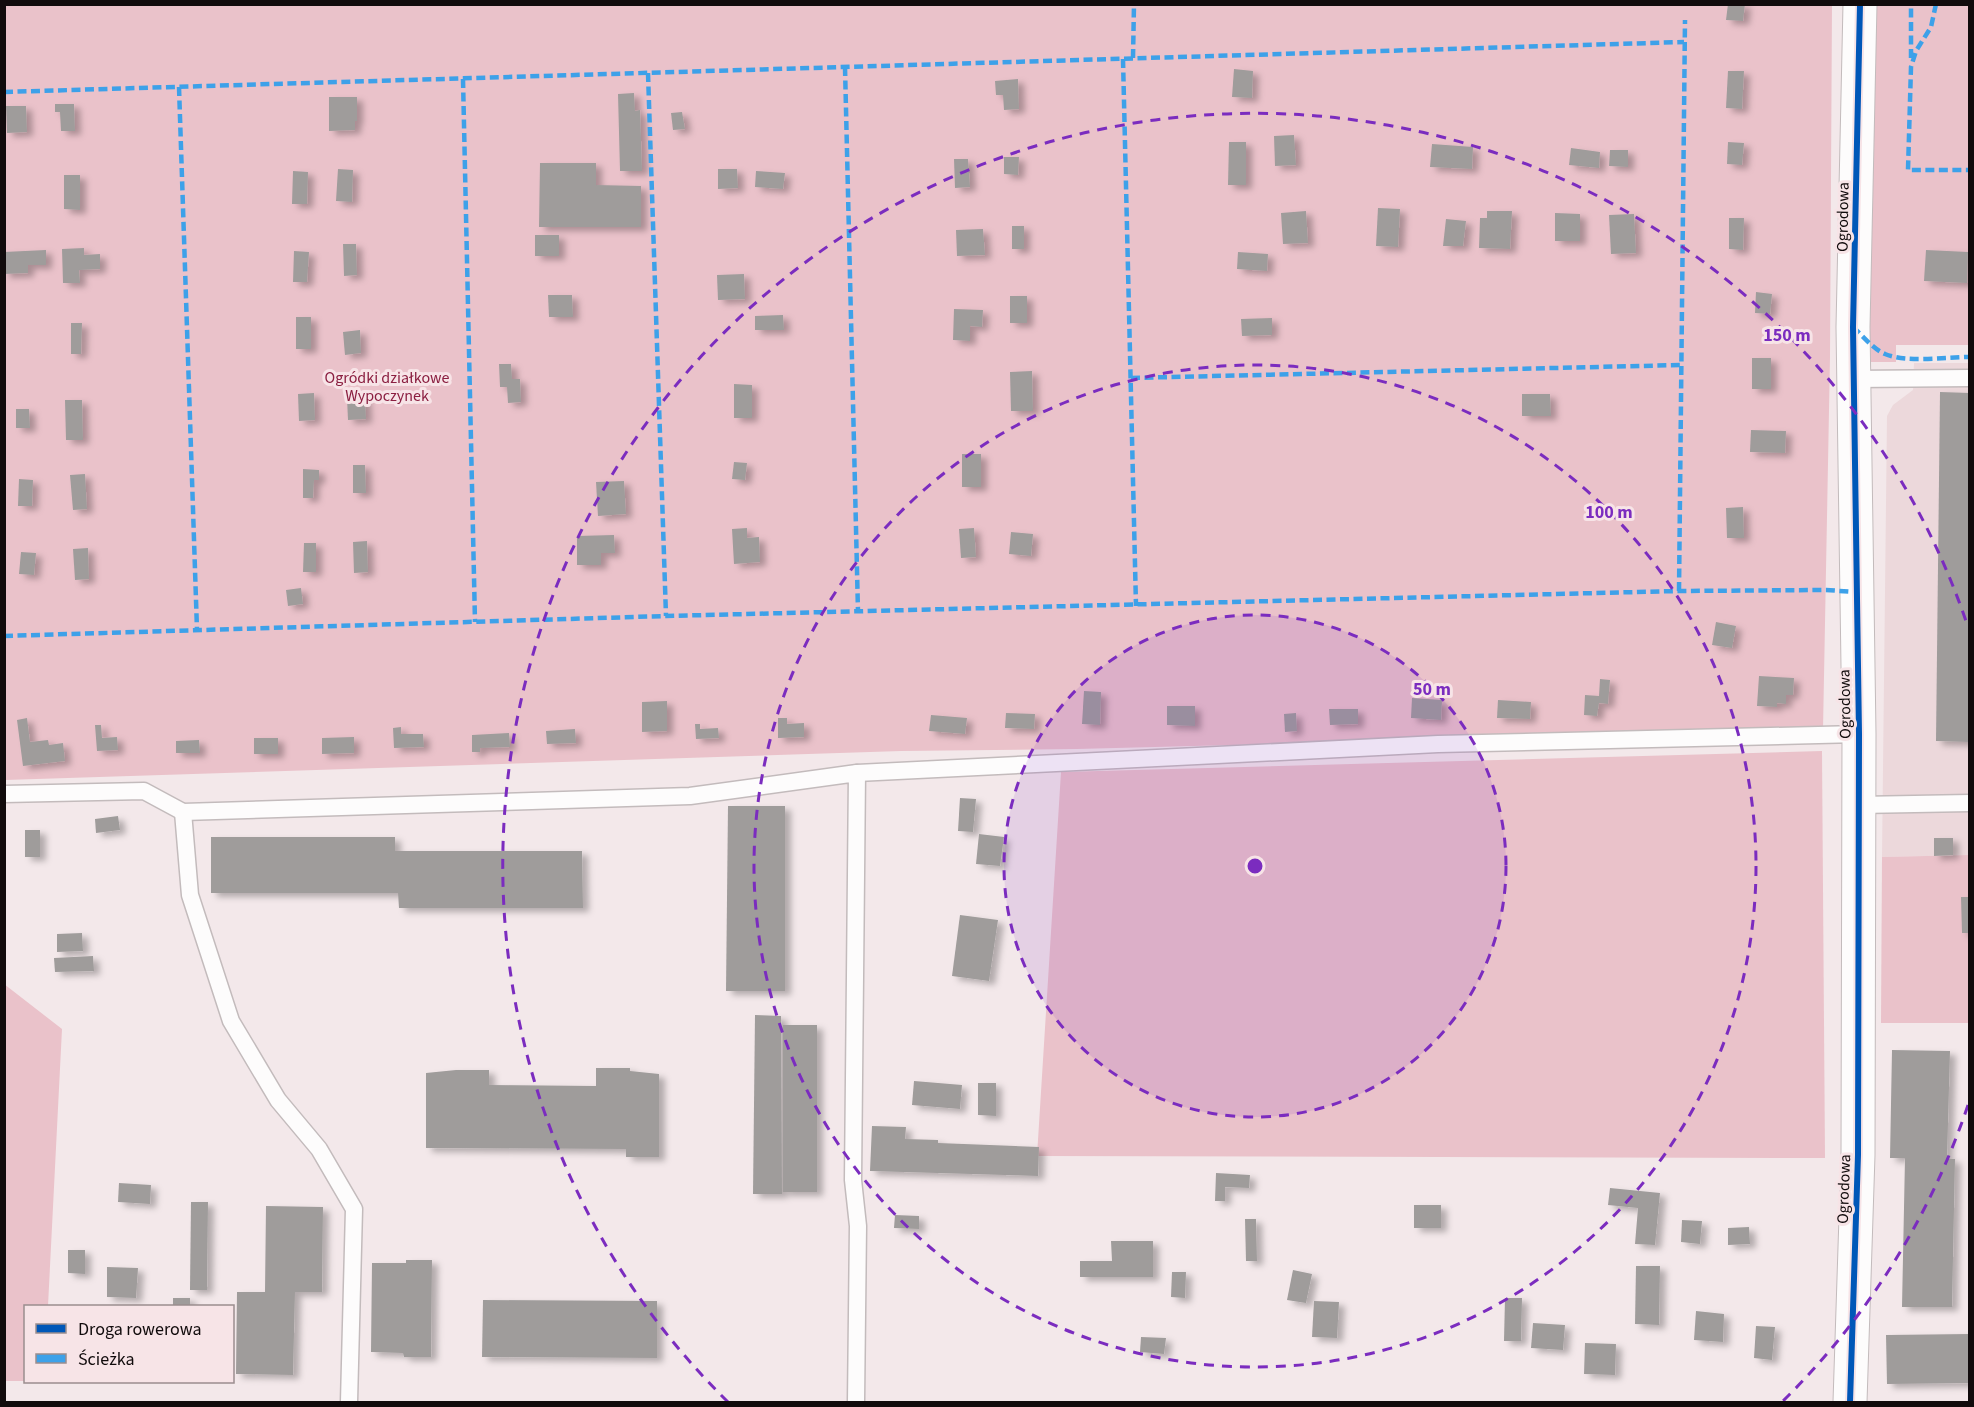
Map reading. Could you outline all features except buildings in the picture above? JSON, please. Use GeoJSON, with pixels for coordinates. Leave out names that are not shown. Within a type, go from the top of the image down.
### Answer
{"type":"FeatureCollection","features":[{"type":"Feature","properties":{"kind":"street","name":"Ogrodowa"},"geometry":{"type":"LineString","coordinates":[[1850,1402],[1858,1155],[1859,734],[1853,327],[1860,4]]}},
{"type":"Feature","properties":{"kind":"lane"},"geometry":{"type":"LineString","coordinates":[[1854,379],[1970,378]]}},
{"type":"Feature","properties":{"kind":"lane"},"geometry":{"type":"LineString","coordinates":[[4,794],[144,791],[183,813],[690,796],[856,773],[1438,744],[1859,734]]}},
{"type":"Feature","properties":{"kind":"lane"},"geometry":{"type":"LineString","coordinates":[[856,773],[853,1168],[858,1226],[856,1402]]}},
{"type":"Feature","properties":{"kind":"lane"},"geometry":{"type":"LineString","coordinates":[[1859,805],[1970,803]]}},
{"type":"Feature","properties":{"kind":"lane"},"geometry":{"type":"LineString","coordinates":[[183,813],[190,895],[231,1021],[278,1100],[318,1149],[354,1209],[349,1402]]}},
{"type":"Feature","properties":{"kind":"shaded area"},"geometry":{"type":"Polygon","coordinates":[[[1914,363],[1969,363],[1969,855],[1882,857],[1887,416],[1893,405],[1913,390],[1914,363]]]}},
{"type":"Feature","properties":{"kind":"green space","name":"Ogródki działkowe Wypoczynek"},"geometry":{"type":"Polygon","coordinates":[[[4,5],[1832,5],[1830,357],[1823,730],[1077,749],[901,751],[5,780],[4,5]]]}},
{"type":"Feature","properties":{"kind":"green space"},"geometry":{"type":"Polygon","coordinates":[[[1872,5],[1969,5],[1969,345],[1896,345],[1896,362],[1868,362],[1872,5]]]}},
{"type":"Feature","properties":{"kind":"green space"},"geometry":{"type":"Polygon","coordinates":[[[1822,751],[1825,1158],[1037,1156],[1061,772],[1822,751]]]}},
{"type":"Feature","properties":{"kind":"green space"},"geometry":{"type":"Polygon","coordinates":[[[1969,855],[1969,1023],[1881,1023],[1882,857],[1969,855]]]}},
{"type":"Feature","properties":{"kind":"green space"},"geometry":{"type":"Polygon","coordinates":[[[4,984],[62,1029],[48,1305],[24,1305],[24,1381],[5,1381],[4,984]]]}},
{"type":"Feature","properties":{"kind":"marked path"},"geometry":{"type":"LineString","coordinates":[[1133,58],[1134,4]]}},
{"type":"Feature","properties":{"kind":"marked path"},"geometry":{"type":"LineString","coordinates":[[1911,4],[1911,58]]}},
{"type":"Feature","properties":{"kind":"marked path"},"geometry":{"type":"LineString","coordinates":[[1936,4],[1931,27],[1916,51],[1911,67],[1908,170],[1970,170]]}},
{"type":"Feature","properties":{"kind":"marked path"},"geometry":{"type":"LineString","coordinates":[[1679,591],[1685,20]]}},
{"type":"Feature","properties":{"kind":"marked path"},"geometry":{"type":"LineString","coordinates":[[4,92],[1684,42]]}},
{"type":"Feature","properties":{"kind":"marked path"},"geometry":{"type":"LineString","coordinates":[[1123,59],[1136,606]]}},
{"type":"Feature","properties":{"kind":"marked path"},"geometry":{"type":"LineString","coordinates":[[845,67],[858,612]]}},
{"type":"Feature","properties":{"kind":"marked path"},"geometry":{"type":"LineString","coordinates":[[648,73],[666,616]]}},
{"type":"Feature","properties":{"kind":"marked path"},"geometry":{"type":"LineString","coordinates":[[463,79],[475,622]]}},
{"type":"Feature","properties":{"kind":"marked path"},"geometry":{"type":"LineString","coordinates":[[179,87],[197,630]]}},
{"type":"Feature","properties":{"kind":"marked path"},"geometry":{"type":"LineString","coordinates":[[1853,327],[1876,349],[1894,357],[1915,359],[1970,357]]}},
{"type":"Feature","properties":{"kind":"marked path"},"geometry":{"type":"LineString","coordinates":[[1131,378],[1681,365]]}},
{"type":"Feature","properties":{"kind":"marked path"},"geometry":{"type":"LineString","coordinates":[[4,636],[666,616],[1679,591],[1826,590],[1856,592]]}},
{"type":"Feature","properties":{"kind":"cycle path"},"geometry":{"type":"LineString","coordinates":[[1850,1402],[1858,1155],[1859,734],[1853,327],[1860,4]]}}]}
